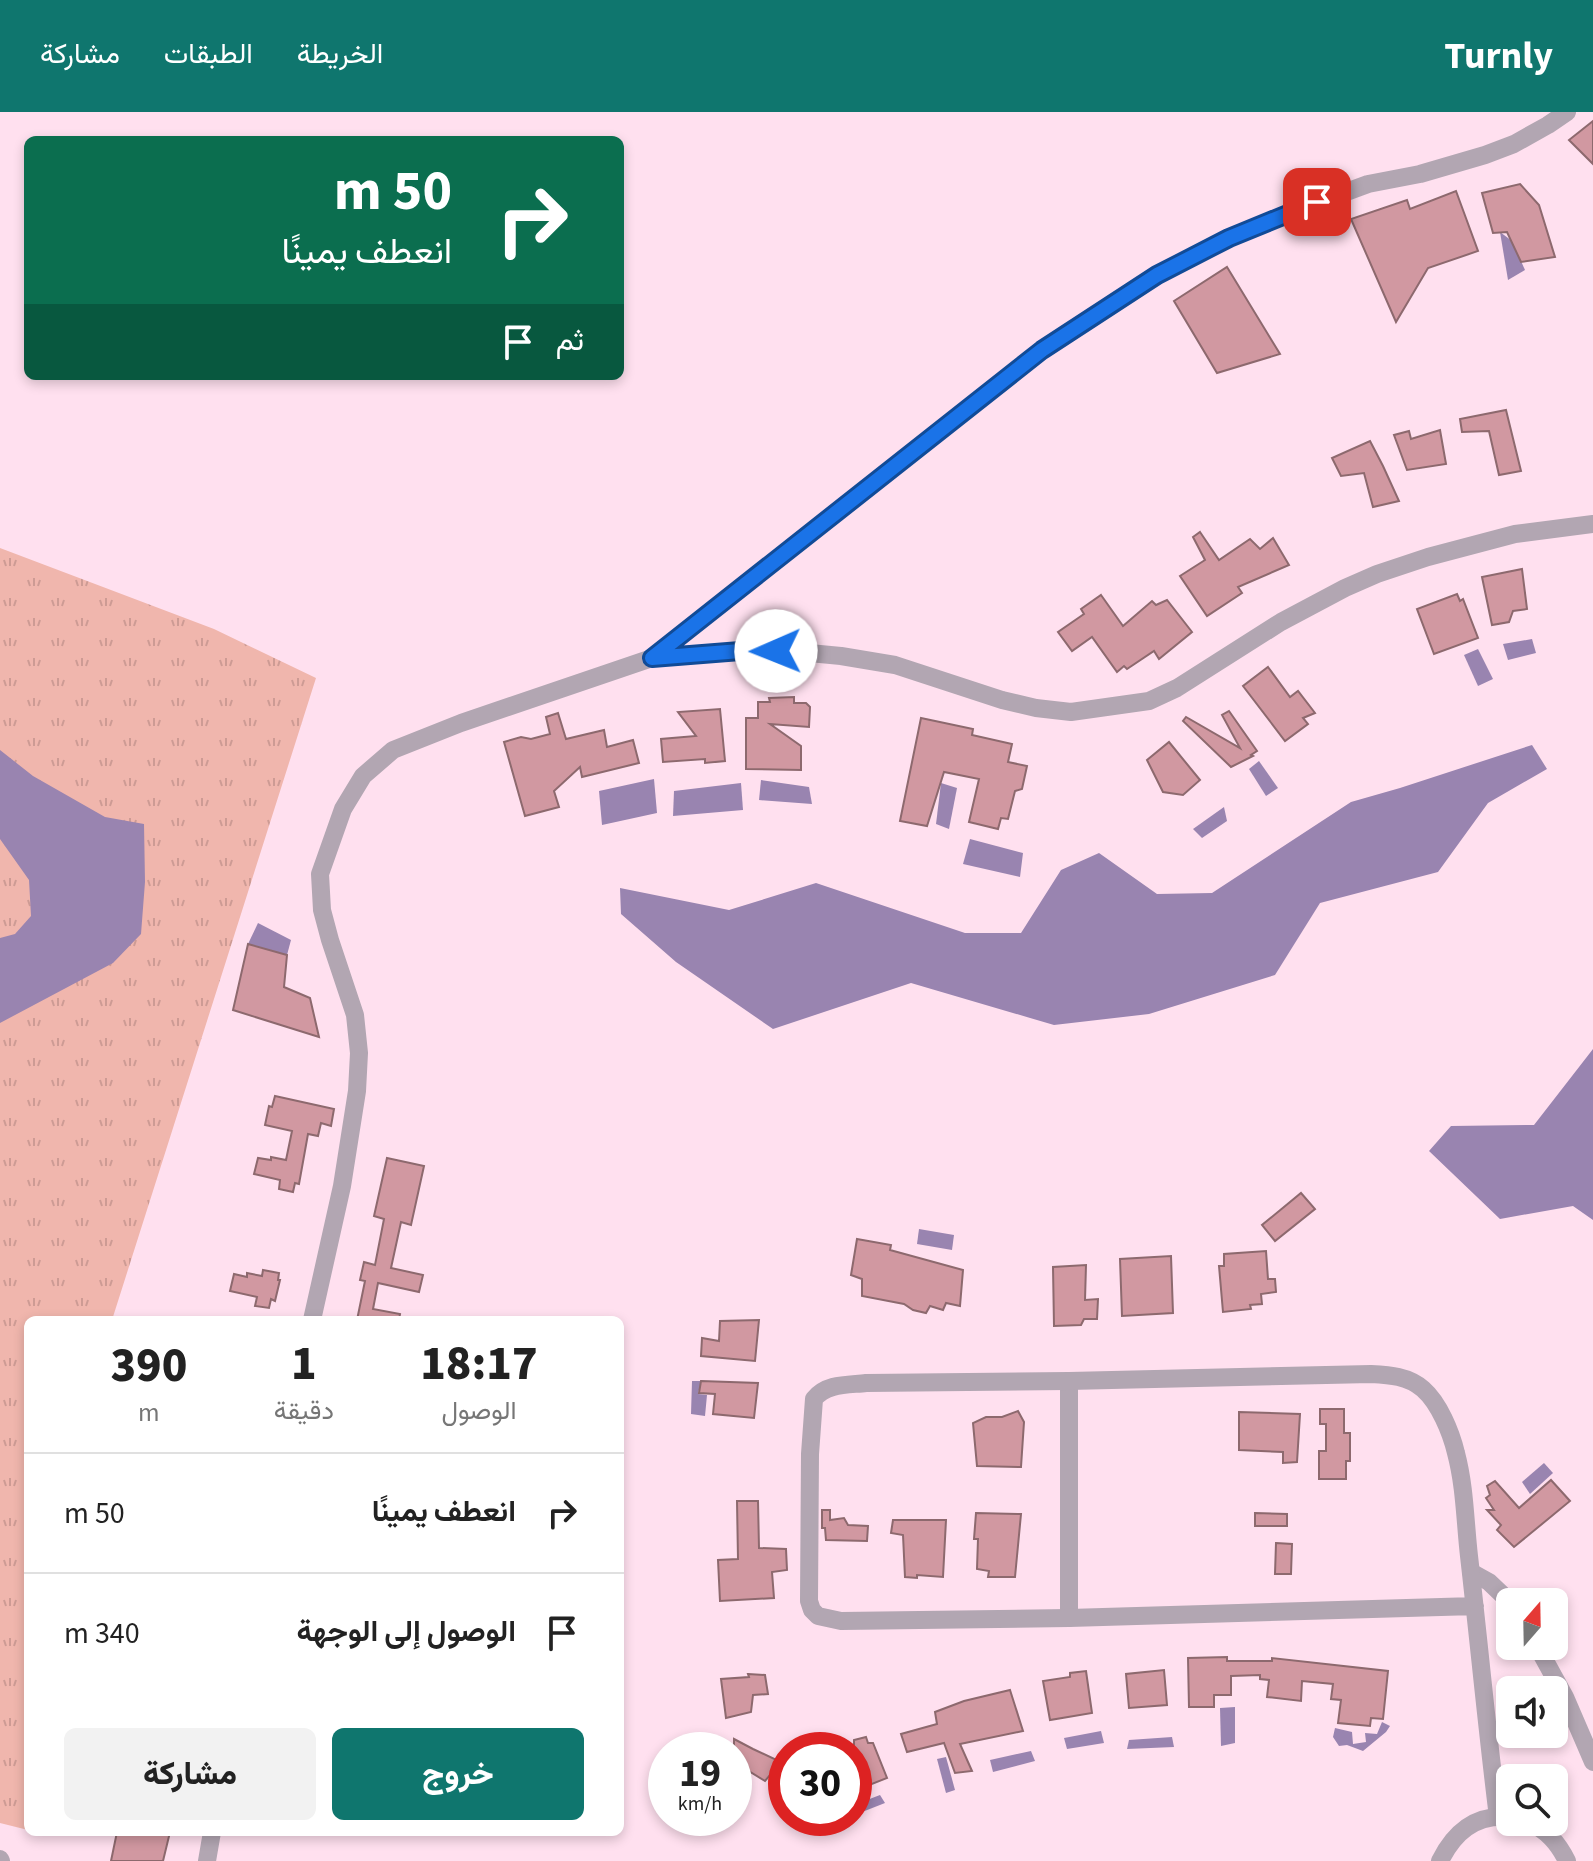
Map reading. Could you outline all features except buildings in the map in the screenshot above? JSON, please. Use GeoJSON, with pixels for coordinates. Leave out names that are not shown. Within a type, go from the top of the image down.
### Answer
{"type":"FeatureCollection","features":[{"type":"Feature","properties":{"kind":"street"},"geometry":{"type":"LineString","coordinates":[[652,658],[1042,350],[1157,275],[1229,238],[1305,207],[1368,184],[1420,174],[1514,144],[1567,112]]}},
{"type":"Feature","properties":{"kind":"street"},"geometry":{"type":"LineString","coordinates":[[313,1316],[342,1186],[357,1091],[359,1053],[355,1015],[322,910],[320,874],[343,809],[363,776],[393,750],[461,723],[652,658],[753,650],[841,656],[895,665],[1036,708],[1071,712],[1149,701],[1177,688],[1281,622],[1377,574],[1515,534],[1593,524]]}},
{"type":"Feature","properties":{"kind":"street"},"geometry":{"type":"LineString","coordinates":[[1475,1606],[1069,1618],[841,1621],[818,1616],[809,1601],[810,1454],[814,1399],[824,1389],[866,1383],[1371,1374],[1395,1375],[1413,1382],[1435,1404],[1455,1449],[1462,1478],[1475,1606],[1485,1716],[1496,1774]]}},
{"type":"Feature","properties":{"kind":"street"},"geometry":{"type":"LineString","coordinates":[[1069,1381],[1069,1618]]}},
{"type":"Feature","properties":{"kind":"street"},"geometry":{"type":"LineString","coordinates":[[1471,1572],[1498,1588]]}},
{"type":"Feature","properties":{"kind":"street"},"geometry":{"type":"LineString","coordinates":[[1545,1660],[1565,1697],[1593,1762]]}},
{"type":"Feature","properties":{"kind":"street"},"geometry":{"type":"LineString","coordinates":[[1440,1861],[1449,1843],[1462,1830],[1479,1821],[1496,1818]]}},
{"type":"Feature","properties":{"kind":"street"},"geometry":{"type":"LineString","coordinates":[[207,1861],[211,1836]]}},
{"type":"Feature","properties":{"kind":"street"},"geometry":{"type":"LineString","coordinates":[[1550,1836],[1567,1861]]}},
{"type":"Feature","properties":{"kind":"green space"},"geometry":{"type":"Polygon","coordinates":[[[0,548],[214,629],[316,678],[113,1316],[24,1316],[24,1829],[0,1823],[0,548]]]}},
{"type":"Feature","properties":{"kind":"shaded area"},"geometry":{"type":"Polygon","coordinates":[[[1500,232],[1512,241],[1525,270],[1508,280],[1500,232]]]}},
{"type":"Feature","properties":{"kind":"shaded area"},"geometry":{"type":"Polygon","coordinates":[[[1532,639],[1536,653],[1508,660],[1503,644],[1532,639]]]}},
{"type":"Feature","properties":{"kind":"shaded area"},"geometry":{"type":"Polygon","coordinates":[[[1478,649],[1493,679],[1478,686],[1464,655],[1478,649]]]}},
{"type":"Feature","properties":{"kind":"shaded area"},"geometry":{"type":"Polygon","coordinates":[[[1532,745],[1547,769],[1488,803],[1438,872],[1320,903],[1275,975],[1149,1014],[1054,1025],[911,983],[773,1029],[676,962],[621,914],[620,888],[729,910],[816,883],[965,933],[1021,933],[1061,870],[1099,853],[1157,894],[1212,893],[1351,802],[1532,745]]]}},
{"type":"Feature","properties":{"kind":"shaded area"},"geometry":{"type":"Polygon","coordinates":[[[0,750],[33,776],[105,817],[144,824],[145,882],[141,934],[113,963],[0,1023],[0,938],[15,934],[31,916],[29,880],[0,839],[0,750]]]}},
{"type":"Feature","properties":{"kind":"shaded area"},"geometry":{"type":"Polygon","coordinates":[[[1259,761],[1278,788],[1266,796],[1249,769],[1259,761]]]}},
{"type":"Feature","properties":{"kind":"shaded area"},"geometry":{"type":"Polygon","coordinates":[[[654,779],[657,813],[602,825],[599,791],[654,779]]]}},
{"type":"Feature","properties":{"kind":"shaded area"},"geometry":{"type":"Polygon","coordinates":[[[761,780],[809,787],[812,804],[759,800],[761,780]]]}},
{"type":"Feature","properties":{"kind":"shaded area"},"geometry":{"type":"Polygon","coordinates":[[[741,783],[743,810],[673,816],[674,791],[741,783]]]}},
{"type":"Feature","properties":{"kind":"shaded area"},"geometry":{"type":"Polygon","coordinates":[[[941,783],[957,788],[949,829],[936,824],[941,783]]]}},
{"type":"Feature","properties":{"kind":"shaded area"},"geometry":{"type":"Polygon","coordinates":[[[1224,807],[1227,821],[1202,838],[1193,829],[1224,807]]]}},
{"type":"Feature","properties":{"kind":"shaded area"},"geometry":{"type":"Polygon","coordinates":[[[970,839],[1023,853],[1020,877],[963,864],[970,839]]]}},
{"type":"Feature","properties":{"kind":"shaded area"},"geometry":{"type":"Polygon","coordinates":[[[258,923],[291,940],[287,955],[248,944],[258,923]]]}},
{"type":"Feature","properties":{"kind":"shaded area"},"geometry":{"type":"Polygon","coordinates":[[[1593,1049],[1593,1220],[1573,1206],[1500,1219],[1429,1151],[1451,1126],[1534,1125],[1593,1049]]]}},
{"type":"Feature","properties":{"kind":"shaded area"},"geometry":{"type":"Polygon","coordinates":[[[919,1229],[954,1235],[952,1250],[917,1244],[919,1229]]]}},
{"type":"Feature","properties":{"kind":"shaded area"},"geometry":{"type":"Polygon","coordinates":[[[692,1381],[701,1381],[698,1394],[707,1395],[705,1416],[691,1414],[692,1381]]]}},
{"type":"Feature","properties":{"kind":"shaded area"},"geometry":{"type":"Polygon","coordinates":[[[1544,1463],[1553,1473],[1530,1494],[1522,1482],[1544,1463]]]}},
{"type":"Feature","properties":{"kind":"shaded area"},"geometry":{"type":"Polygon","coordinates":[[[1235,1707],[1235,1743],[1221,1746],[1220,1708],[1235,1707]]]}},
{"type":"Feature","properties":{"kind":"shaded area"},"geometry":{"type":"Polygon","coordinates":[[[1382,1722],[1390,1726],[1363,1751],[1347,1745],[1339,1746],[1333,1737],[1335,1728],[1352,1732],[1353,1744],[1366,1742],[1365,1733],[1377,1734],[1382,1722]]]}},
{"type":"Feature","properties":{"kind":"shaded area"},"geometry":{"type":"Polygon","coordinates":[[[1101,1731],[1104,1743],[1067,1749],[1064,1738],[1101,1731]]]}},
{"type":"Feature","properties":{"kind":"shaded area"},"geometry":{"type":"Polygon","coordinates":[[[1172,1737],[1174,1747],[1127,1749],[1129,1740],[1172,1737]]]}},
{"type":"Feature","properties":{"kind":"shaded area"},"geometry":{"type":"Polygon","coordinates":[[[1031,1751],[1035,1761],[993,1772],[990,1760],[1031,1751]]]}},
{"type":"Feature","properties":{"kind":"shaded area"},"geometry":{"type":"Polygon","coordinates":[[[946,1757],[955,1790],[946,1793],[937,1759],[946,1757]]]}},
{"type":"Feature","properties":{"kind":"shaded area"},"geometry":{"type":"Polygon","coordinates":[[[880,1795],[885,1803],[872,1808],[872,1798],[880,1795]]]}},
{"type":"Feature","properties":{"kind":"route"},"geometry":{"type":"LineString","coordinates":[[776,651],[652,658],[1042,350],[1157,275],[1229,238],[1317,202]]}}]}
